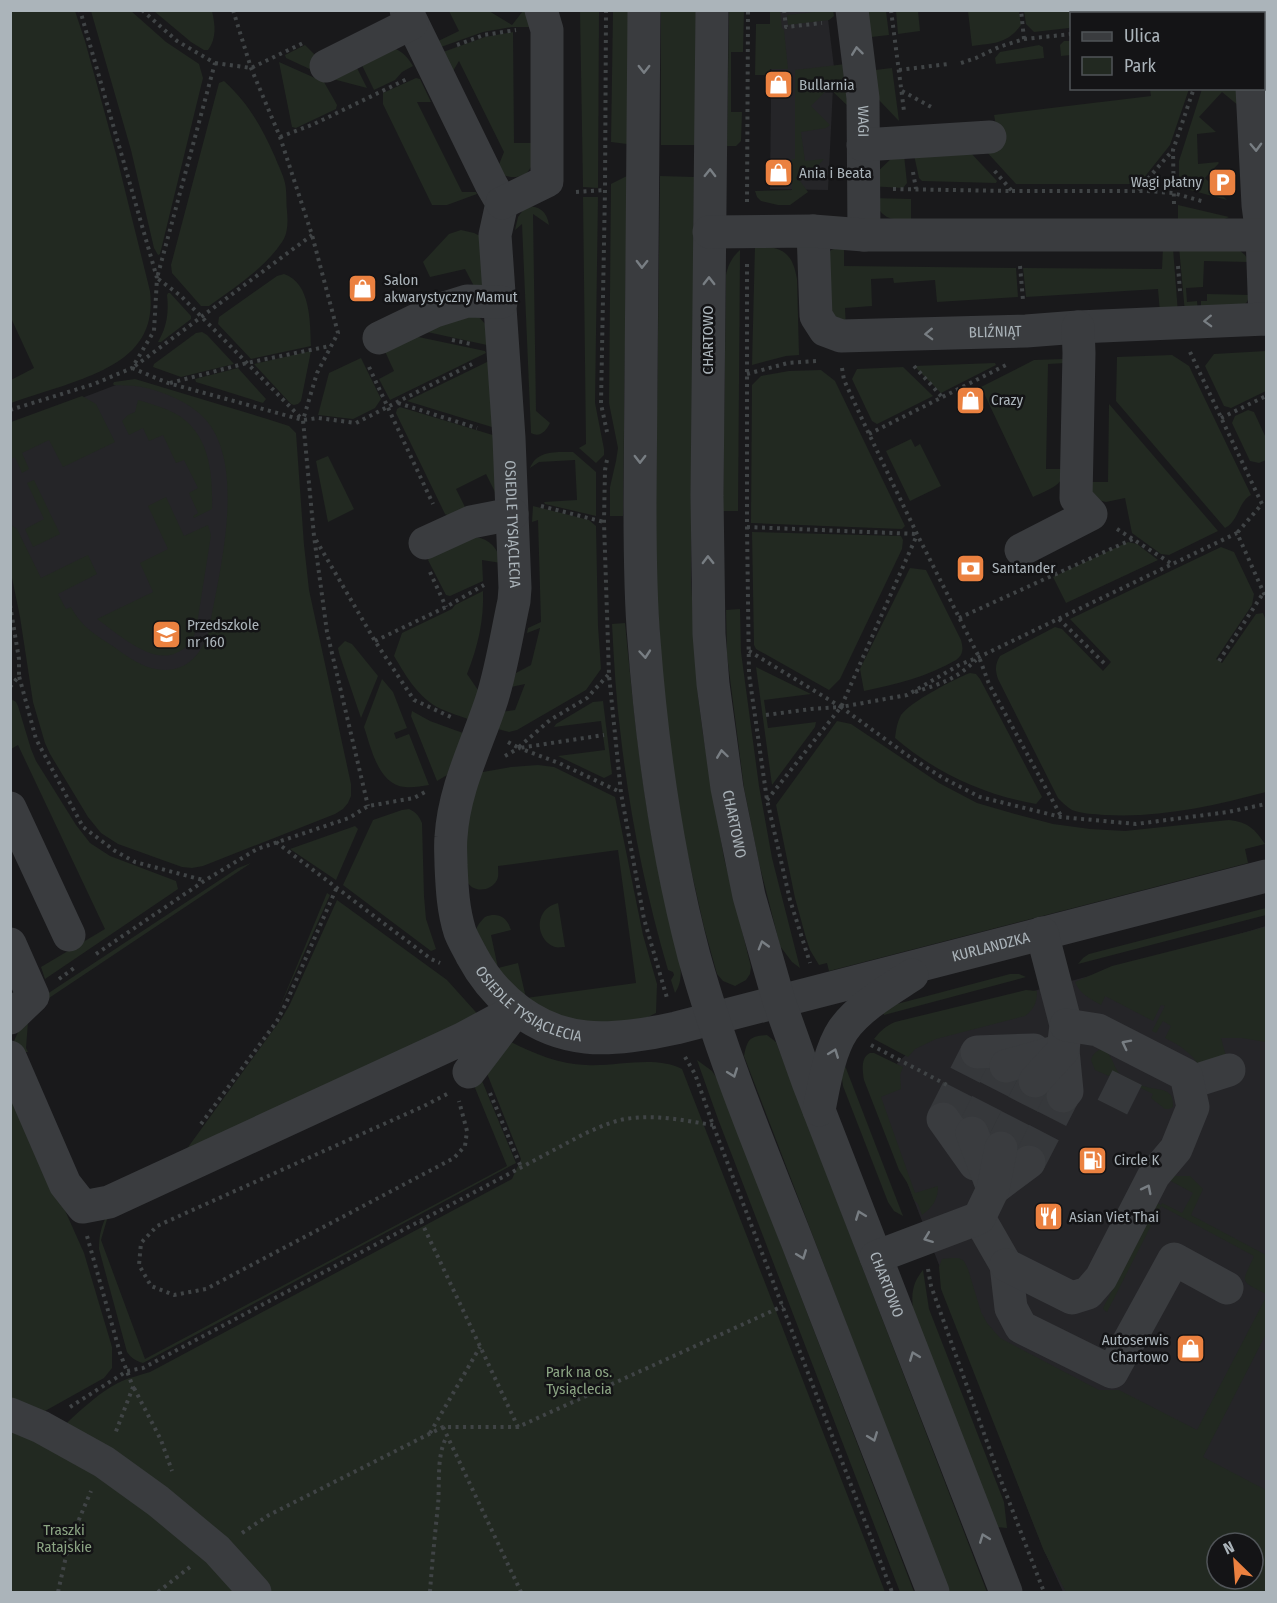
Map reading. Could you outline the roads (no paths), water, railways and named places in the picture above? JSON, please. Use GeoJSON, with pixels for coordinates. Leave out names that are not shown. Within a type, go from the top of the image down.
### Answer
{"type":"FeatureCollection","features":[{"type":"Feature","properties":{"kind":"street"},"geometry":{"type":"LineString","coordinates":[[644,10],[640,491],[644,640],[653,738],[663,808],[692,945],[712,1018],[933,1593]]}},
{"type":"Feature","properties":{"kind":"street","name":"CHARTOWO"},"geometry":{"type":"LineString","coordinates":[[712,10],[707,507],[709,634],[713,684],[736,837],[749,896],[779,1001],[1006,1593]]}},
{"type":"Feature","properties":{"kind":"street","name":"WAGI"},"geometry":{"type":"LineString","coordinates":[[853,15],[863,98],[864,235]]}},
{"type":"Feature","properties":{"kind":"street"},"geometry":{"type":"LineString","coordinates":[[326,66],[409,17],[502,203],[547,181],[544,20]]}},
{"type":"Feature","properties":{"kind":"street"},"geometry":{"type":"LineString","coordinates":[[1252,90],[1258,205],[1264,235],[1266,319]]}},
{"type":"Feature","properties":{"kind":"street"},"geometry":{"type":"LineString","coordinates":[[863,145],[990,137]]}},
{"type":"Feature","properties":{"kind":"street","name":"OSIEDLE TYSIĄCLECIA"},"geometry":{"type":"LineString","coordinates":[[502,203],[495,235],[509,438],[515,588],[492,697],[464,773],[455,806],[450,839],[453,900],[461,934],[493,989],[516,1010],[562,1033],[586,1037],[608,1037],[661,1031],[712,1018]]}},
{"type":"Feature","properties":{"kind":"street"},"geometry":{"type":"LineString","coordinates":[[709,232],[813,231],[864,235],[1264,235]]}},
{"type":"Feature","properties":{"kind":"street","name":"BLIŹNIĄT"},"geometry":{"type":"LineString","coordinates":[[813,231],[816,316],[825,330],[841,336],[1026,331],[1266,319]]}},
{"type":"Feature","properties":{"kind":"street"},"geometry":{"type":"LineString","coordinates":[[379,338],[435,311],[467,302],[501,302]]}},
{"type":"Feature","properties":{"kind":"street"},"geometry":{"type":"LineString","coordinates":[[1021,550],[1091,514],[1076,498],[1078,327]]}},
{"type":"Feature","properties":{"kind":"street"},"geometry":{"type":"LineString","coordinates":[[425,543],[511,504]]}},
{"type":"Feature","properties":{"kind":"street"},"geometry":{"type":"LineString","coordinates":[[10,808],[80,952]]}},
{"type":"Feature","properties":{"kind":"street","name":"KURLANDZKA"},"geometry":{"type":"LineString","coordinates":[[712,1018],[1266,876]]}},
{"type":"Feature","properties":{"kind":"street"},"geometry":{"type":"LineString","coordinates":[[1042,933],[1065,1037],[1067,1090],[1063,1096]]}},
{"type":"Feature","properties":{"kind":"street"},"geometry":{"type":"LineString","coordinates":[[10,944],[22,1007]]}},
{"type":"Feature","properties":{"kind":"street"},"geometry":{"type":"LineString","coordinates":[[819,1110],[830,1062],[843,1030],[865,1007],[938,960]]}},
{"type":"Feature","properties":{"kind":"street"},"geometry":{"type":"LineString","coordinates":[[465,1081],[516,1010]]}},
{"type":"Feature","properties":{"kind":"street"},"geometry":{"type":"LineString","coordinates":[[10,1058],[65,1184],[83,1207],[109,1202],[462,1040],[516,1010]]}},
{"type":"Feature","properties":{"kind":"street"},"geometry":{"type":"LineString","coordinates":[[977,1052],[1098,1029],[1186,1075],[1193,1107],[1176,1149],[1154,1176],[1101,1278],[1089,1293],[1072,1298],[1006,1265]]}},
{"type":"Feature","properties":{"kind":"street"},"geometry":{"type":"LineString","coordinates":[[1006,1066],[1065,1037]]}},
{"type":"Feature","properties":{"kind":"street"},"geometry":{"type":"LineString","coordinates":[[1035,1081],[1065,1037]]}},
{"type":"Feature","properties":{"kind":"street"},"geometry":{"type":"LineString","coordinates":[[1188,1083],[1229,1070]]}},
{"type":"Feature","properties":{"kind":"street"},"geometry":{"type":"LineString","coordinates":[[943,1119],[993,1189]]}},
{"type":"Feature","properties":{"kind":"street"},"geometry":{"type":"LineString","coordinates":[[972,1133],[993,1189]]}},
{"type":"Feature","properties":{"kind":"street"},"geometry":{"type":"LineString","coordinates":[[876,1257],[979,1218],[993,1189],[1015,1155]]}},
{"type":"Feature","properties":{"kind":"street"},"geometry":{"type":"LineString","coordinates":[[979,1218],[1006,1265],[1011,1308],[1021,1328],[1112,1372],[1174,1259],[1227,1288]]}},
{"type":"Feature","properties":{"kind":"street"},"geometry":{"type":"LineString","coordinates":[[10,1414],[41,1427],[104,1462],[158,1501],[217,1550],[255,1593]]}},
{"type":"Feature","properties":{"kind":"tunnel"},"geometry":{"type":"LineString","coordinates":[[943,1119],[977,1052]]}},
{"type":"Feature","properties":{"kind":"tunnel"},"geometry":{"type":"LineString","coordinates":[[972,1133],[1006,1066]]}},
{"type":"Feature","properties":{"kind":"tunnel"},"geometry":{"type":"LineString","coordinates":[[1001,1148],[1035,1081]]}},
{"type":"Feature","properties":{"kind":"tunnel"},"geometry":{"type":"LineString","coordinates":[[1105,1085],[1147,1106]]}},
{"type":"Feature","properties":{"kind":"tunnel"},"geometry":{"type":"LineString","coordinates":[[1029,1162],[1063,1096]]}},
{"type":"Feature","properties":{"kind":"place","name":"Bullarnia"},"geometry":{"type":"Point","coordinates":[778,85]}},
{"type":"Feature","properties":{"kind":"place","name":"Ania i Beata"},"geometry":{"type":"Point","coordinates":[778,173]}},
{"type":"Feature","properties":{"kind":"place","name":"Wagi płatny"},"geometry":{"type":"Point","coordinates":[1223,182]}},
{"type":"Feature","properties":{"kind":"place","name":"Salon akwarystyczny Mamut"},"geometry":{"type":"Point","coordinates":[363,289]}},
{"type":"Feature","properties":{"kind":"place","name":"Crazy"},"geometry":{"type":"Point","coordinates":[970,400]}},
{"type":"Feature","properties":{"kind":"place","name":"Santander"},"geometry":{"type":"Point","coordinates":[971,568]}},
{"type":"Feature","properties":{"kind":"place","name":"Przedszkole nr 160"},"geometry":{"type":"Point","coordinates":[166,634]}},
{"type":"Feature","properties":{"kind":"place","name":"Circle K"},"geometry":{"type":"Point","coordinates":[1093,1160]}},
{"type":"Feature","properties":{"kind":"place","name":"Asian Viet Thai"},"geometry":{"type":"Point","coordinates":[1048,1217]}},
{"type":"Feature","properties":{"kind":"place","name":"Autoserwis Chartowo"},"geometry":{"type":"Point","coordinates":[1190,1349]}},
{"type":"Feature","properties":{"kind":"park label","name":"Park na os. Tysiąclecia"},"geometry":{"type":"Point","coordinates":[579,1380]}},
{"type":"Feature","properties":{"kind":"park label","name":"Traszki Ratajskie"},"geometry":{"type":"Point","coordinates":[64,1538]}}]}
